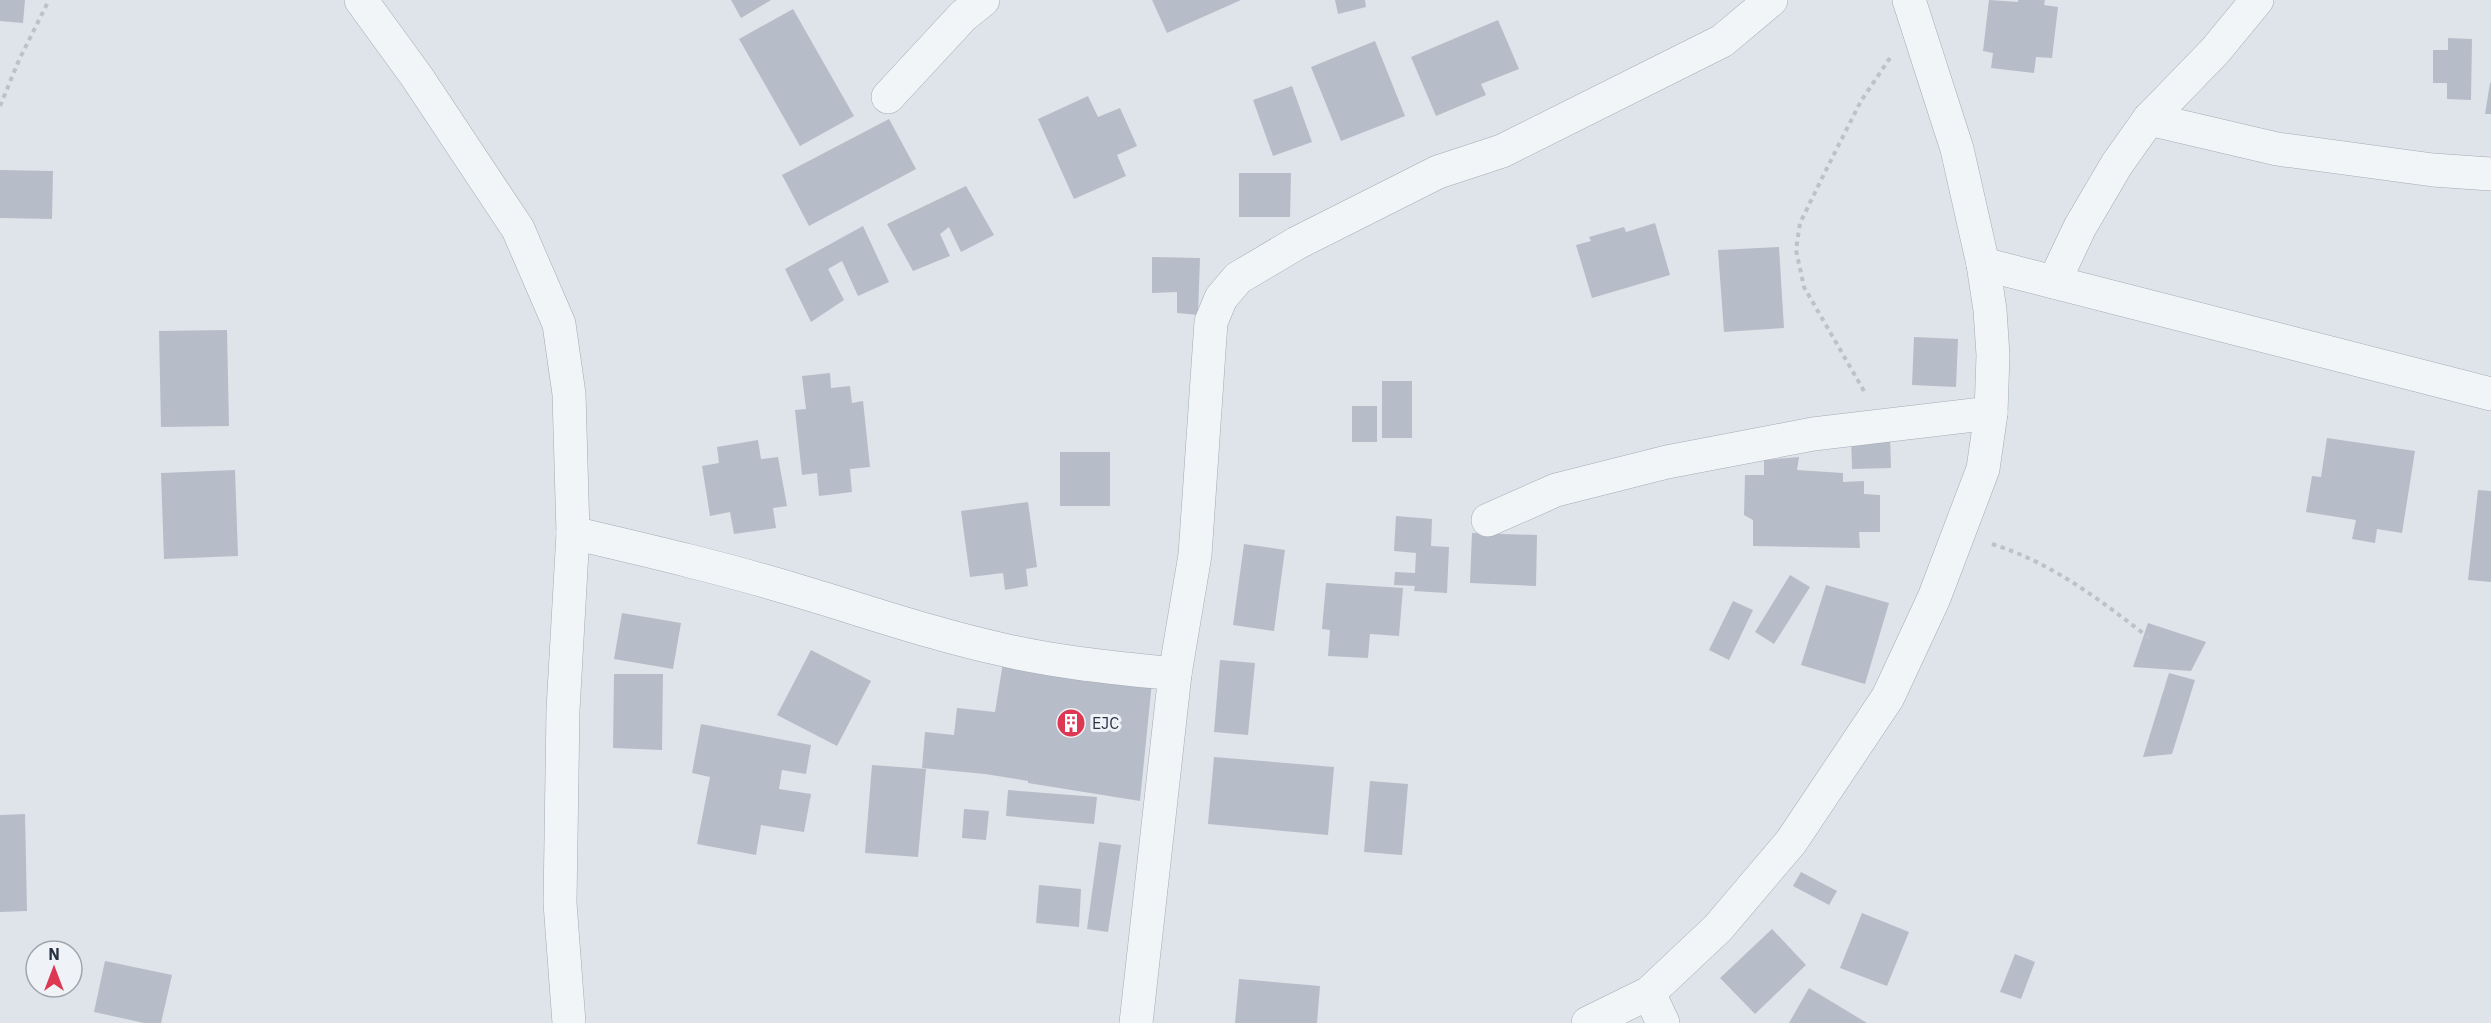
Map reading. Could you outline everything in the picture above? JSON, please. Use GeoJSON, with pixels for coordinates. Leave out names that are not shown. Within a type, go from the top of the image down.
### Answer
{"type":"FeatureCollection","features":[{"type":"Feature","properties":{"kind":"street"},"geometry":{"type":"LineString","coordinates":[[361,0],[417,77],[518,229],[559,324],[569,394],[573,533],[563,710],[560,903],[569,1023]]}},
{"type":"Feature","properties":{"kind":"street"},"geometry":{"type":"LineString","coordinates":[[888,97],[963,16],[983,0]]}},
{"type":"Feature","properties":{"kind":"street"},"geometry":{"type":"LineString","coordinates":[[1136,1023],[1175,675],[1195,555],[1211,322],[1221,298],[1238,278],[1297,243],[1438,172],[1502,151],[1722,41],[1771,0]]}},
{"type":"Feature","properties":{"kind":"street"},"geometry":{"type":"LineString","coordinates":[[2054,282],[2080,227],[2106,182],[2150,119],[2215,51],[2257,0]]}},
{"type":"Feature","properties":{"kind":"street"},"geometry":{"type":"LineString","coordinates":[[1588,1023],[1649,993],[1718,928],[1791,842],[1888,697],[1934,598],[1983,469],[1991,413],[1993,355],[1990,310],[1983,264],[1957,149],[1913,10]]}},
{"type":"Feature","properties":{"kind":"street"},"geometry":{"type":"LineString","coordinates":[[2150,119],[2277,149],[2433,170],[2491,174]]}},
{"type":"Feature","properties":{"kind":"street"},"geometry":{"type":"LineString","coordinates":[[1983,264],[2491,394]]}},
{"type":"Feature","properties":{"kind":"street"},"geometry":{"type":"LineString","coordinates":[[1488,519],[1556,490],[1667,462],[1813,434],[1991,413]]}},
{"type":"Feature","properties":{"kind":"street"},"geometry":{"type":"LineString","coordinates":[[573,533],[699,562],[892,621],[1005,651],[1097,666],[1175,675]]}},
{"type":"Feature","properties":{"kind":"street"},"geometry":{"type":"LineString","coordinates":[[1649,993],[1663,1023]]}},
{"type":"Feature","properties":{"kind":"path"},"geometry":{"type":"LineString","coordinates":[[0,106],[19,60],[49,0]]}},
{"type":"Feature","properties":{"kind":"path"},"geometry":{"type":"LineString","coordinates":[[1884,426],[1804,287],[1796,250],[1800,223],[1861,101],[1913,10]]}},
{"type":"Feature","properties":{"kind":"path"},"geometry":{"type":"LineString","coordinates":[[1960,534],[2009,549],[2053,571],[2090,592],[2153,641]]}},
{"type":"Feature","properties":{"kind":"building"},"geometry":{"type":"Polygon","coordinates":[[[0,0],[25,0],[23,23],[0,21],[0,0]]]}},
{"type":"Feature","properties":{"kind":"building"},"geometry":{"type":"Polygon","coordinates":[[[731,0],[771,0],[741,18],[731,0]]]}},
{"type":"Feature","properties":{"kind":"building"},"geometry":{"type":"Polygon","coordinates":[[[1152,0],[1241,0],[1167,33],[1152,0]]]}},
{"type":"Feature","properties":{"kind":"building"},"geometry":{"type":"Polygon","coordinates":[[[1335,0],[1365,0],[1366,7],[1338,14],[1335,0]]]}},
{"type":"Feature","properties":{"kind":"building"},"geometry":{"type":"Polygon","coordinates":[[[1989,0],[2018,2],[2018,0],[2045,0],[2044,5],[2058,7],[2052,58],[2036,57],[2034,73],[1991,68],[1993,53],[1983,51],[1989,0]]]}},
{"type":"Feature","properties":{"kind":"building"},"geometry":{"type":"Polygon","coordinates":[[[793,9],[854,116],[800,146],[739,39],[793,9]]]}},
{"type":"Feature","properties":{"kind":"building"},"geometry":{"type":"Polygon","coordinates":[[[1498,20],[1519,69],[1481,84],[1486,95],[1436,116],[1411,57],[1498,20]]]}},
{"type":"Feature","properties":{"kind":"building"},"geometry":{"type":"Polygon","coordinates":[[[2448,38],[2472,39],[2471,100],[2447,99],[2447,83],[2433,83],[2433,50],[2448,50],[2448,38]]]}},
{"type":"Feature","properties":{"kind":"building"},"geometry":{"type":"Polygon","coordinates":[[[1375,41],[1405,116],[1341,141],[1311,67],[1375,41]]]}},
{"type":"Feature","properties":{"kind":"building"},"geometry":{"type":"Polygon","coordinates":[[[2490,83],[2491,114],[2485,114],[2490,83]]]}},
{"type":"Feature","properties":{"kind":"building"},"geometry":{"type":"Polygon","coordinates":[[[1292,86],[1312,142],[1273,156],[1253,100],[1292,86]]]}},
{"type":"Feature","properties":{"kind":"building"},"geometry":{"type":"Polygon","coordinates":[[[1088,96],[1098,117],[1120,108],[1137,146],[1117,155],[1126,176],[1074,199],[1038,119],[1088,96]]]}},
{"type":"Feature","properties":{"kind":"building"},"geometry":{"type":"Polygon","coordinates":[[[889,119],[916,169],[809,226],[782,175],[889,119]]]}},
{"type":"Feature","properties":{"kind":"building"},"geometry":{"type":"Polygon","coordinates":[[[0,170],[53,171],[52,219],[0,218],[0,170]]]}},
{"type":"Feature","properties":{"kind":"building"},"geometry":{"type":"Polygon","coordinates":[[[1239,173],[1291,173],[1290,217],[1239,217],[1239,173]]]}},
{"type":"Feature","properties":{"kind":"building"},"geometry":{"type":"Polygon","coordinates":[[[966,186],[994,235],[961,252],[949,227],[940,234],[950,256],[913,271],[887,224],[966,186]]]}},
{"type":"Feature","properties":{"kind":"building"},"geometry":{"type":"Polygon","coordinates":[[[1655,223],[1670,275],[1592,298],[1576,245],[1591,241],[1589,237],[1624,227],[1626,232],[1655,223]]]}},
{"type":"Feature","properties":{"kind":"building"},"geometry":{"type":"Polygon","coordinates":[[[863,226],[889,282],[858,296],[842,261],[828,269],[844,300],[811,322],[785,269],[863,226]]]}},
{"type":"Feature","properties":{"kind":"building"},"geometry":{"type":"Polygon","coordinates":[[[1779,247],[1784,328],[1724,332],[1718,250],[1779,247]]]}},
{"type":"Feature","properties":{"kind":"building"},"geometry":{"type":"Polygon","coordinates":[[[1152,257],[1200,258],[1198,315],[1177,313],[1177,292],[1152,293],[1152,257]]]}},
{"type":"Feature","properties":{"kind":"building"},"geometry":{"type":"Polygon","coordinates":[[[227,330],[229,426],[161,427],[159,331],[227,330]]]}},
{"type":"Feature","properties":{"kind":"building"},"geometry":{"type":"Polygon","coordinates":[[[1914,337],[1958,339],[1956,387],[1912,385],[1914,337]]]}},
{"type":"Feature","properties":{"kind":"building"},"geometry":{"type":"Polygon","coordinates":[[[830,373],[831,388],[850,386],[852,403],[863,401],[870,467],[850,469],[852,492],[819,496],[817,473],[802,475],[795,410],[806,409],[802,376],[830,373]]]}},
{"type":"Feature","properties":{"kind":"building"},"geometry":{"type":"Polygon","coordinates":[[[1382,381],[1412,381],[1412,438],[1382,438],[1382,381]]]}},
{"type":"Feature","properties":{"kind":"building"},"geometry":{"type":"Polygon","coordinates":[[[1352,406],[1377,406],[1377,442],[1352,442],[1352,406]]]}},
{"type":"Feature","properties":{"kind":"building"},"geometry":{"type":"Polygon","coordinates":[[[1890,434],[1891,468],[1852,469],[1851,436],[1890,434]]]}},
{"type":"Feature","properties":{"kind":"building"},"geometry":{"type":"Polygon","coordinates":[[[2327,438],[2415,451],[2402,533],[2377,529],[2375,543],[2352,539],[2356,520],[2306,512],[2312,476],[2321,477],[2327,438]]]}},
{"type":"Feature","properties":{"kind":"building"},"geometry":{"type":"Polygon","coordinates":[[[758,440],[761,459],[778,457],[787,506],[773,508],[776,528],[734,534],[730,512],[710,516],[702,466],[719,463],[717,447],[758,440]]]}},
{"type":"Feature","properties":{"kind":"building"},"geometry":{"type":"Polygon","coordinates":[[[1060,452],[1110,452],[1110,506],[1060,506],[1060,452]]]}},
{"type":"Feature","properties":{"kind":"building"},"geometry":{"type":"Polygon","coordinates":[[[1799,457],[1797,470],[1843,473],[1843,482],[1864,481],[1864,494],[1880,495],[1880,532],[1859,532],[1860,548],[1753,546],[1753,520],[1744,515],[1745,475],[1764,475],[1764,460],[1799,457]]]}},
{"type":"Feature","properties":{"kind":"building"},"geometry":{"type":"Polygon","coordinates":[[[235,470],[238,556],[164,559],[161,473],[235,470]]]}},
{"type":"Feature","properties":{"kind":"building"},"geometry":{"type":"Polygon","coordinates":[[[2478,490],[2491,491],[2491,582],[2468,580],[2478,490]]]}},
{"type":"Feature","properties":{"kind":"building"},"geometry":{"type":"Polygon","coordinates":[[[1028,502],[1037,567],[1026,569],[1028,586],[1005,590],[1003,573],[970,577],[961,511],[1028,502]]]}},
{"type":"Feature","properties":{"kind":"building"},"geometry":{"type":"Polygon","coordinates":[[[1396,516],[1432,519],[1431,546],[1449,547],[1447,593],[1414,591],[1415,586],[1394,585],[1395,572],[1415,573],[1416,553],[1394,551],[1396,516]]]}},
{"type":"Feature","properties":{"kind":"building"},"geometry":{"type":"Polygon","coordinates":[[[1472,533],[1537,535],[1536,586],[1470,583],[1472,533]]]}},
{"type":"Feature","properties":{"kind":"building"},"geometry":{"type":"Polygon","coordinates":[[[1244,544],[1285,550],[1274,631],[1233,625],[1244,544]]]}},
{"type":"Feature","properties":{"kind":"building"},"geometry":{"type":"Polygon","coordinates":[[[1790,575],[1810,587],[1774,644],[1755,632],[1790,575]]]}},
{"type":"Feature","properties":{"kind":"building"},"geometry":{"type":"Polygon","coordinates":[[[1326,583],[1403,588],[1399,636],[1370,634],[1368,658],[1328,656],[1330,630],[1322,629],[1326,583]]]}},
{"type":"Feature","properties":{"kind":"building"},"geometry":{"type":"Polygon","coordinates":[[[1826,585],[1889,603],[1865,684],[1801,665],[1826,585]]]}},
{"type":"Feature","properties":{"kind":"building"},"geometry":{"type":"Polygon","coordinates":[[[1733,601],[1753,610],[1729,660],[1709,650],[1733,601]]]}},
{"type":"Feature","properties":{"kind":"building"},"geometry":{"type":"Polygon","coordinates":[[[622,613],[681,623],[673,669],[614,659],[622,613]]]}},
{"type":"Feature","properties":{"kind":"building"},"geometry":{"type":"Polygon","coordinates":[[[2148,623],[2206,642],[2191,671],[2133,667],[2148,623]]]}},
{"type":"Feature","properties":{"kind":"building"},"geometry":{"type":"Polygon","coordinates":[[[811,650],[871,681],[837,746],[777,715],[811,650]]]}},
{"type":"Feature","properties":{"kind":"building","name":"EJC"},"geometry":{"type":"Polygon","coordinates":[[[1005,650],[1153,672],[1140,801],[985,774],[922,768],[925,732],[954,735],[957,708],[995,712],[1005,650]]]}},
{"type":"Feature","properties":{"kind":"building"},"geometry":{"type":"Polygon","coordinates":[[[1220,660],[1255,663],[1248,735],[1214,732],[1220,660]]]}},
{"type":"Feature","properties":{"kind":"building"},"geometry":{"type":"Polygon","coordinates":[[[2169,673],[2195,680],[2172,754],[2143,757],[2169,673]]]}},
{"type":"Feature","properties":{"kind":"building"},"geometry":{"type":"Polygon","coordinates":[[[614,674],[663,674],[662,750],[613,748],[614,674]]]}},
{"type":"Feature","properties":{"kind":"building"},"geometry":{"type":"Polygon","coordinates":[[[701,724],[811,745],[806,774],[782,770],[779,789],[811,794],[804,832],[761,825],[756,855],[697,844],[710,777],[692,773],[701,724]]]}},
{"type":"Feature","properties":{"kind":"building"},"geometry":{"type":"Polygon","coordinates":[[[1214,757],[1334,767],[1328,835],[1208,824],[1214,757]]]}},
{"type":"Feature","properties":{"kind":"building"},"geometry":{"type":"Polygon","coordinates":[[[872,765],[926,769],[918,857],[865,853],[872,765]]]}},
{"type":"Feature","properties":{"kind":"building"},"geometry":{"type":"Polygon","coordinates":[[[1370,781],[1408,784],[1402,855],[1364,852],[1370,781]]]}},
{"type":"Feature","properties":{"kind":"building"},"geometry":{"type":"Polygon","coordinates":[[[1008,790],[1097,797],[1094,824],[1006,816],[1008,790]]]}},
{"type":"Feature","properties":{"kind":"building"},"geometry":{"type":"Polygon","coordinates":[[[964,809],[989,811],[986,840],[962,838],[964,809]]]}},
{"type":"Feature","properties":{"kind":"building"},"geometry":{"type":"Polygon","coordinates":[[[25,814],[27,911],[0,912],[0,815],[25,814]]]}},
{"type":"Feature","properties":{"kind":"building"},"geometry":{"type":"Polygon","coordinates":[[[1099,842],[1121,845],[1108,932],[1087,929],[1099,842]]]}},
{"type":"Feature","properties":{"kind":"building"},"geometry":{"type":"Polygon","coordinates":[[[1801,872],[1837,891],[1829,905],[1793,886],[1801,872]]]}},
{"type":"Feature","properties":{"kind":"building"},"geometry":{"type":"Polygon","coordinates":[[[1039,885],[1081,889],[1079,927],[1036,923],[1039,885]]]}},
{"type":"Feature","properties":{"kind":"building"},"geometry":{"type":"Polygon","coordinates":[[[1862,913],[1909,932],[1887,986],[1840,968],[1862,913]]]}},
{"type":"Feature","properties":{"kind":"building"},"geometry":{"type":"Polygon","coordinates":[[[1772,929],[1806,965],[1755,1014],[1720,978],[1772,929]]]}},
{"type":"Feature","properties":{"kind":"building"},"geometry":{"type":"Polygon","coordinates":[[[2015,954],[2035,962],[2021,999],[2000,992],[2015,954]]]}},
{"type":"Feature","properties":{"kind":"building"},"geometry":{"type":"Polygon","coordinates":[[[105,961],[172,975],[161,1023],[144,1023],[94,1012],[105,961]]]}},
{"type":"Feature","properties":{"kind":"building"},"geometry":{"type":"Polygon","coordinates":[[[1239,979],[1320,986],[1317,1023],[1235,1023],[1239,979]]]}},
{"type":"Feature","properties":{"kind":"building"},"geometry":{"type":"Polygon","coordinates":[[[1809,988],[1867,1023],[1789,1023],[1809,988]]]}},
{"type":"Feature","properties":{"kind":"place","name":"EJC"},"geometry":{"type":"Point","coordinates":[1071,723]}}]}
